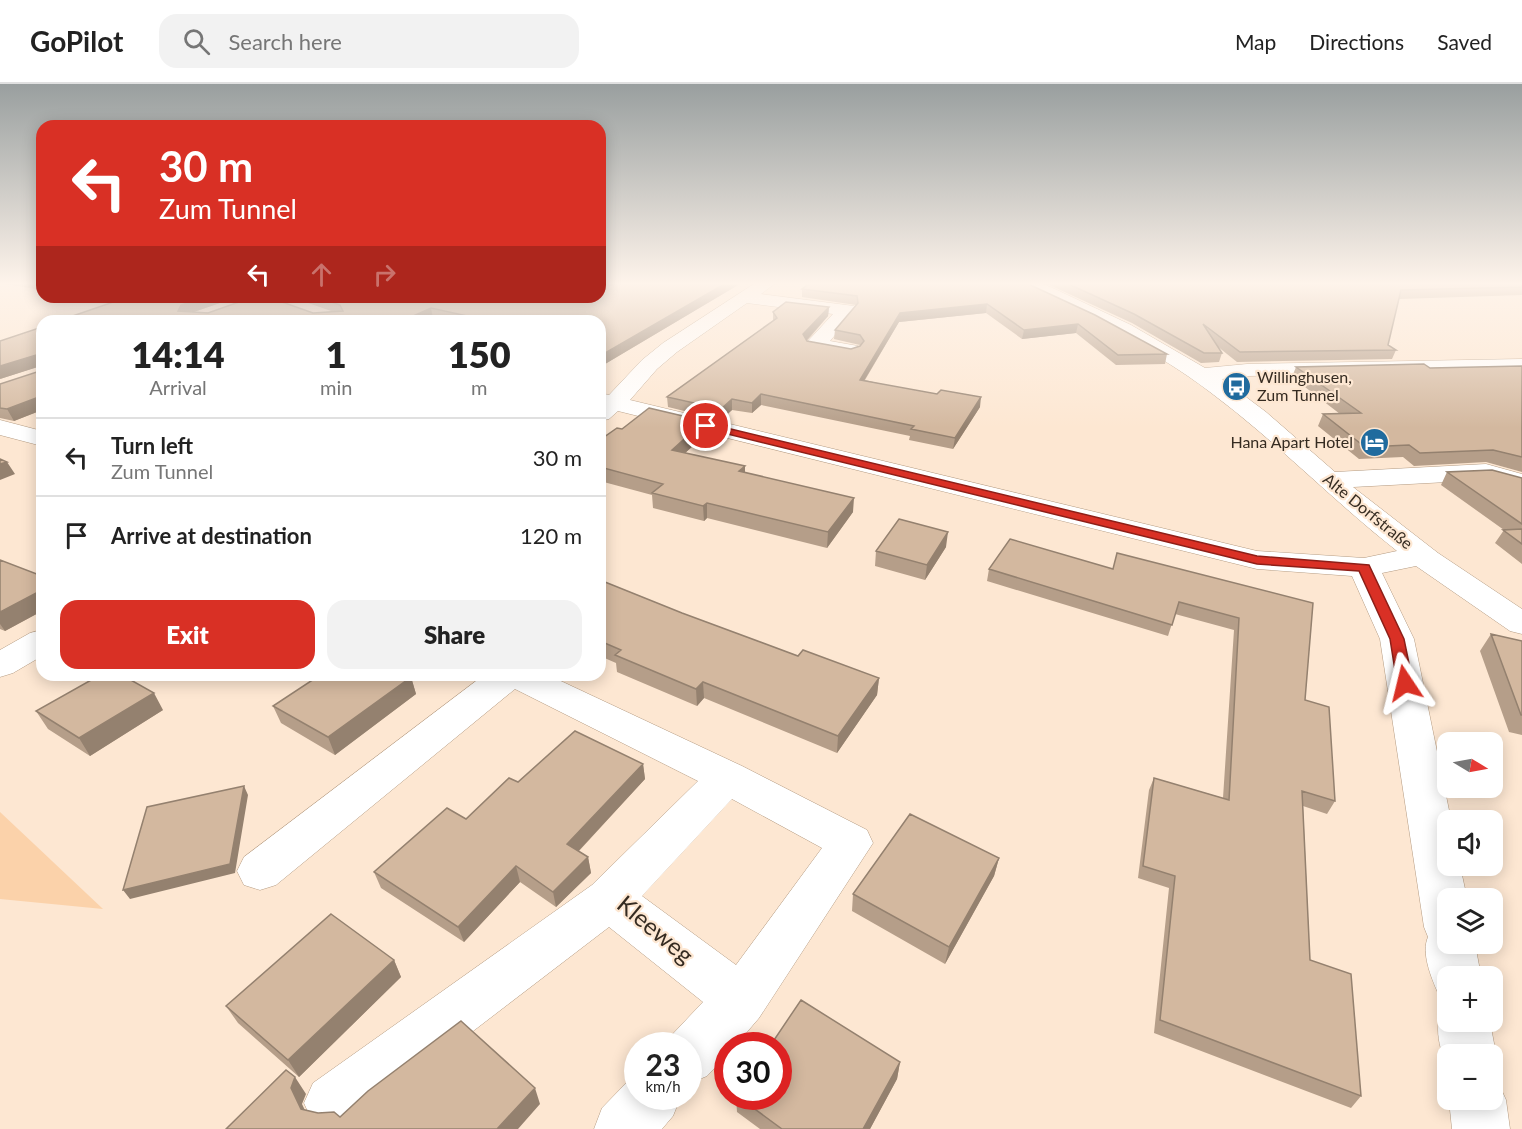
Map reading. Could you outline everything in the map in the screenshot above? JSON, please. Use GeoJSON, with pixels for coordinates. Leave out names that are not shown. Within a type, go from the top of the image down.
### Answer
{"type":"FeatureCollection","features":[{"type":"Feature","properties":{"kind":"street"},"geometry":{"type":"LineString","coordinates":[[606,405],[656,359],[693,331]]}},
{"type":"Feature","properties":{"kind":"street"},"geometry":{"type":"LineString","coordinates":[[828,331],[815,345],[851,350]]}},
{"type":"Feature","properties":{"kind":"street","name":"Alte Dorfstraße"},"geometry":{"type":"LineString","coordinates":[[1128,331],[1202,375],[1247,408],[1375,519],[1423,555],[1520,621]]}},
{"type":"Feature","properties":{"kind":"street"},"geometry":{"type":"LineString","coordinates":[[1202,375],[1247,370],[1522,365]]}},
{"type":"Feature","properties":{"kind":"street"},"geometry":{"type":"LineString","coordinates":[[606,406],[1257,560],[1364,567],[1423,555]]}},
{"type":"Feature","properties":{"kind":"street"},"geometry":{"type":"LineString","coordinates":[[0,427],[36,437]]}},
{"type":"Feature","properties":{"kind":"street"},"geometry":{"type":"LineString","coordinates":[[1328,480],[1486,472],[1522,482]]}},
{"type":"Feature","properties":{"kind":"street"},"geometry":{"type":"LineString","coordinates":[[1364,567],[1397,639],[1441,888]]}},
{"type":"Feature","properties":{"kind":"street"},"geometry":{"type":"LineString","coordinates":[[0,665],[36,644]]}},
{"type":"Feature","properties":{"kind":"street"},"geometry":{"type":"LineString","coordinates":[[260,871],[500,681]]}},
{"type":"Feature","properties":{"kind":"street"},"geometry":{"type":"LineString","coordinates":[[530,681],[727,777],[851,843],[741,1000],[702,1042]]}},
{"type":"Feature","properties":{"kind":"street","name":"Kleeweg"},"geometry":{"type":"LineString","coordinates":[[727,777],[609,899],[741,1000]]}},
{"type":"Feature","properties":{"kind":"street"},"geometry":{"type":"LineString","coordinates":[[333,1103],[609,899]]}},
{"type":"Feature","properties":{"kind":"street"},"geometry":{"type":"LineString","coordinates":[[623,1129],[640,1110]]}},
{"type":"Feature","properties":{"kind":"street"},"geometry":{"type":"LineString","coordinates":[[1478,1110],[1481,1129]]}},
{"type":"Feature","properties":{"kind":"shaded area"},"geometry":{"type":"Polygon","coordinates":[[[0,812],[103,909],[0,899],[0,812]]]}},
{"type":"Feature","properties":{"kind":"building"},"geometry":{"type":"Polygon","coordinates":[[[36,331],[36,355],[0,366],[0,341],[36,331]]]}},
{"type":"Feature","properties":{"kind":"building"},"geometry":{"type":"Polygon","coordinates":[[[606,331],[644,331],[606,353],[606,331]]]}},
{"type":"Feature","properties":{"kind":"building"},"geometry":{"type":"Polygon","coordinates":[[[759,331],[806,331],[803,334],[807,341],[851,349],[860,346],[864,341],[860,335],[839,331],[889,331],[860,380],[937,394],[941,390],[981,397],[955,438],[911,429],[914,426],[761,394],[752,403],[732,399],[721,409],[667,397],[759,331]]]}},
{"type":"Feature","properties":{"kind":"building"},"geometry":{"type":"Polygon","coordinates":[[[1087,331],[1124,331],[1167,354],[1118,355],[1087,331]]]}},
{"type":"Feature","properties":{"kind":"building"},"geometry":{"type":"Polygon","coordinates":[[[1164,331],[1207,331],[1222,353],[1204,353],[1164,331]]]}},
{"type":"Feature","properties":{"kind":"building"},"geometry":{"type":"Polygon","coordinates":[[[1212,331],[1391,331],[1388,345],[1396,350],[1240,352],[1212,331]]]}},
{"type":"Feature","properties":{"kind":"building"},"geometry":{"type":"Polygon","coordinates":[[[1424,364],[1430,368],[1522,366],[1522,457],[1493,450],[1420,453],[1409,445],[1365,447],[1323,414],[1361,413],[1296,367],[1424,364]]]}},
{"type":"Feature","properties":{"kind":"building"},"geometry":{"type":"Polygon","coordinates":[[[36,372],[36,398],[7,409],[0,408],[0,384],[36,372]]]}},
{"type":"Feature","properties":{"kind":"building"},"geometry":{"type":"Polygon","coordinates":[[[649,408],[704,421],[672,450],[745,466],[739,471],[854,498],[828,532],[707,503],[703,506],[652,493],[663,484],[606,469],[606,436],[617,428],[622,429],[649,408]]]}},
{"type":"Feature","properties":{"kind":"building"},"geometry":{"type":"Polygon","coordinates":[[[1492,470],[1522,478],[1522,524],[1447,472],[1492,470]]]}},
{"type":"Feature","properties":{"kind":"building"},"geometry":{"type":"Polygon","coordinates":[[[899,519],[948,532],[927,565],[876,551],[899,519]]]}},
{"type":"Feature","properties":{"kind":"building"},"geometry":{"type":"Polygon","coordinates":[[[1522,529],[1522,544],[1503,530],[1522,529]]]}},
{"type":"Feature","properties":{"kind":"building"},"geometry":{"type":"Polygon","coordinates":[[[1010,539],[1113,569],[1117,553],[1313,603],[1305,700],[1329,707],[1335,801],[1302,791],[1310,960],[1351,974],[1361,1096],[1160,1020],[1175,876],[1143,866],[1154,778],[1229,800],[1239,618],[1179,602],[1172,625],[989,569],[1010,539]]]}},
{"type":"Feature","properties":{"kind":"building"},"geometry":{"type":"Polygon","coordinates":[[[0,560],[36,574],[36,593],[0,612],[0,560]]]}},
{"type":"Feature","properties":{"kind":"building"},"geometry":{"type":"Polygon","coordinates":[[[606,582],[798,656],[803,650],[879,678],[838,736],[703,682],[696,689],[615,655],[621,650],[606,644],[606,582]]]}},
{"type":"Feature","properties":{"kind":"building"},"geometry":{"type":"Polygon","coordinates":[[[1491,634],[1522,641],[1522,715],[1521,715],[1491,634]]]}},
{"type":"Feature","properties":{"kind":"building"},"geometry":{"type":"Polygon","coordinates":[[[89,681],[133,681],[154,693],[79,738],[36,711],[89,681]]]}},
{"type":"Feature","properties":{"kind":"building"},"geometry":{"type":"Polygon","coordinates":[[[311,681],[405,681],[328,737],[273,706],[311,681]]]}},
{"type":"Feature","properties":{"kind":"building"},"geometry":{"type":"Polygon","coordinates":[[[575,731],[643,764],[567,844],[588,857],[553,892],[516,866],[458,927],[374,872],[447,808],[466,819],[509,778],[518,782],[575,731]]]}},
{"type":"Feature","properties":{"kind":"building"},"geometry":{"type":"Polygon","coordinates":[[[244,786],[230,864],[123,890],[147,807],[244,786]]]}},
{"type":"Feature","properties":{"kind":"building"},"geometry":{"type":"Polygon","coordinates":[[[910,814],[999,858],[949,947],[853,894],[910,814]]]}},
{"type":"Feature","properties":{"kind":"building"},"geometry":{"type":"Polygon","coordinates":[[[331,914],[394,960],[288,1060],[226,1006],[331,914]]]}},
{"type":"Feature","properties":{"kind":"building"},"geometry":{"type":"Polygon","coordinates":[[[801,1000],[900,1062],[863,1129],[782,1129],[756,1110],[792,1110],[792,1032],[779,1032],[801,1000]]]}},
{"type":"Feature","properties":{"kind":"building"},"geometry":{"type":"Polygon","coordinates":[[[461,1021],[535,1088],[497,1129],[226,1129],[286,1070],[295,1077],[291,1088],[301,1109],[318,1113],[334,1112],[340,1117],[368,1091],[461,1021]]]}},
{"type":"Feature","properties":{"kind":"place","name":"Willinghusen, Zum Tunnel"},"geometry":{"type":"Point","coordinates":[1236,386]}},
{"type":"Feature","properties":{"kind":"place","name":"Hana Apart Hotel"},"geometry":{"type":"Point","coordinates":[1374,442]}},
{"type":"Feature","properties":{"kind":"route"},"geometry":{"type":"LineString","coordinates":[[706,426],[1257,560],[1364,567],[1397,639],[1405,683]]}}]}
